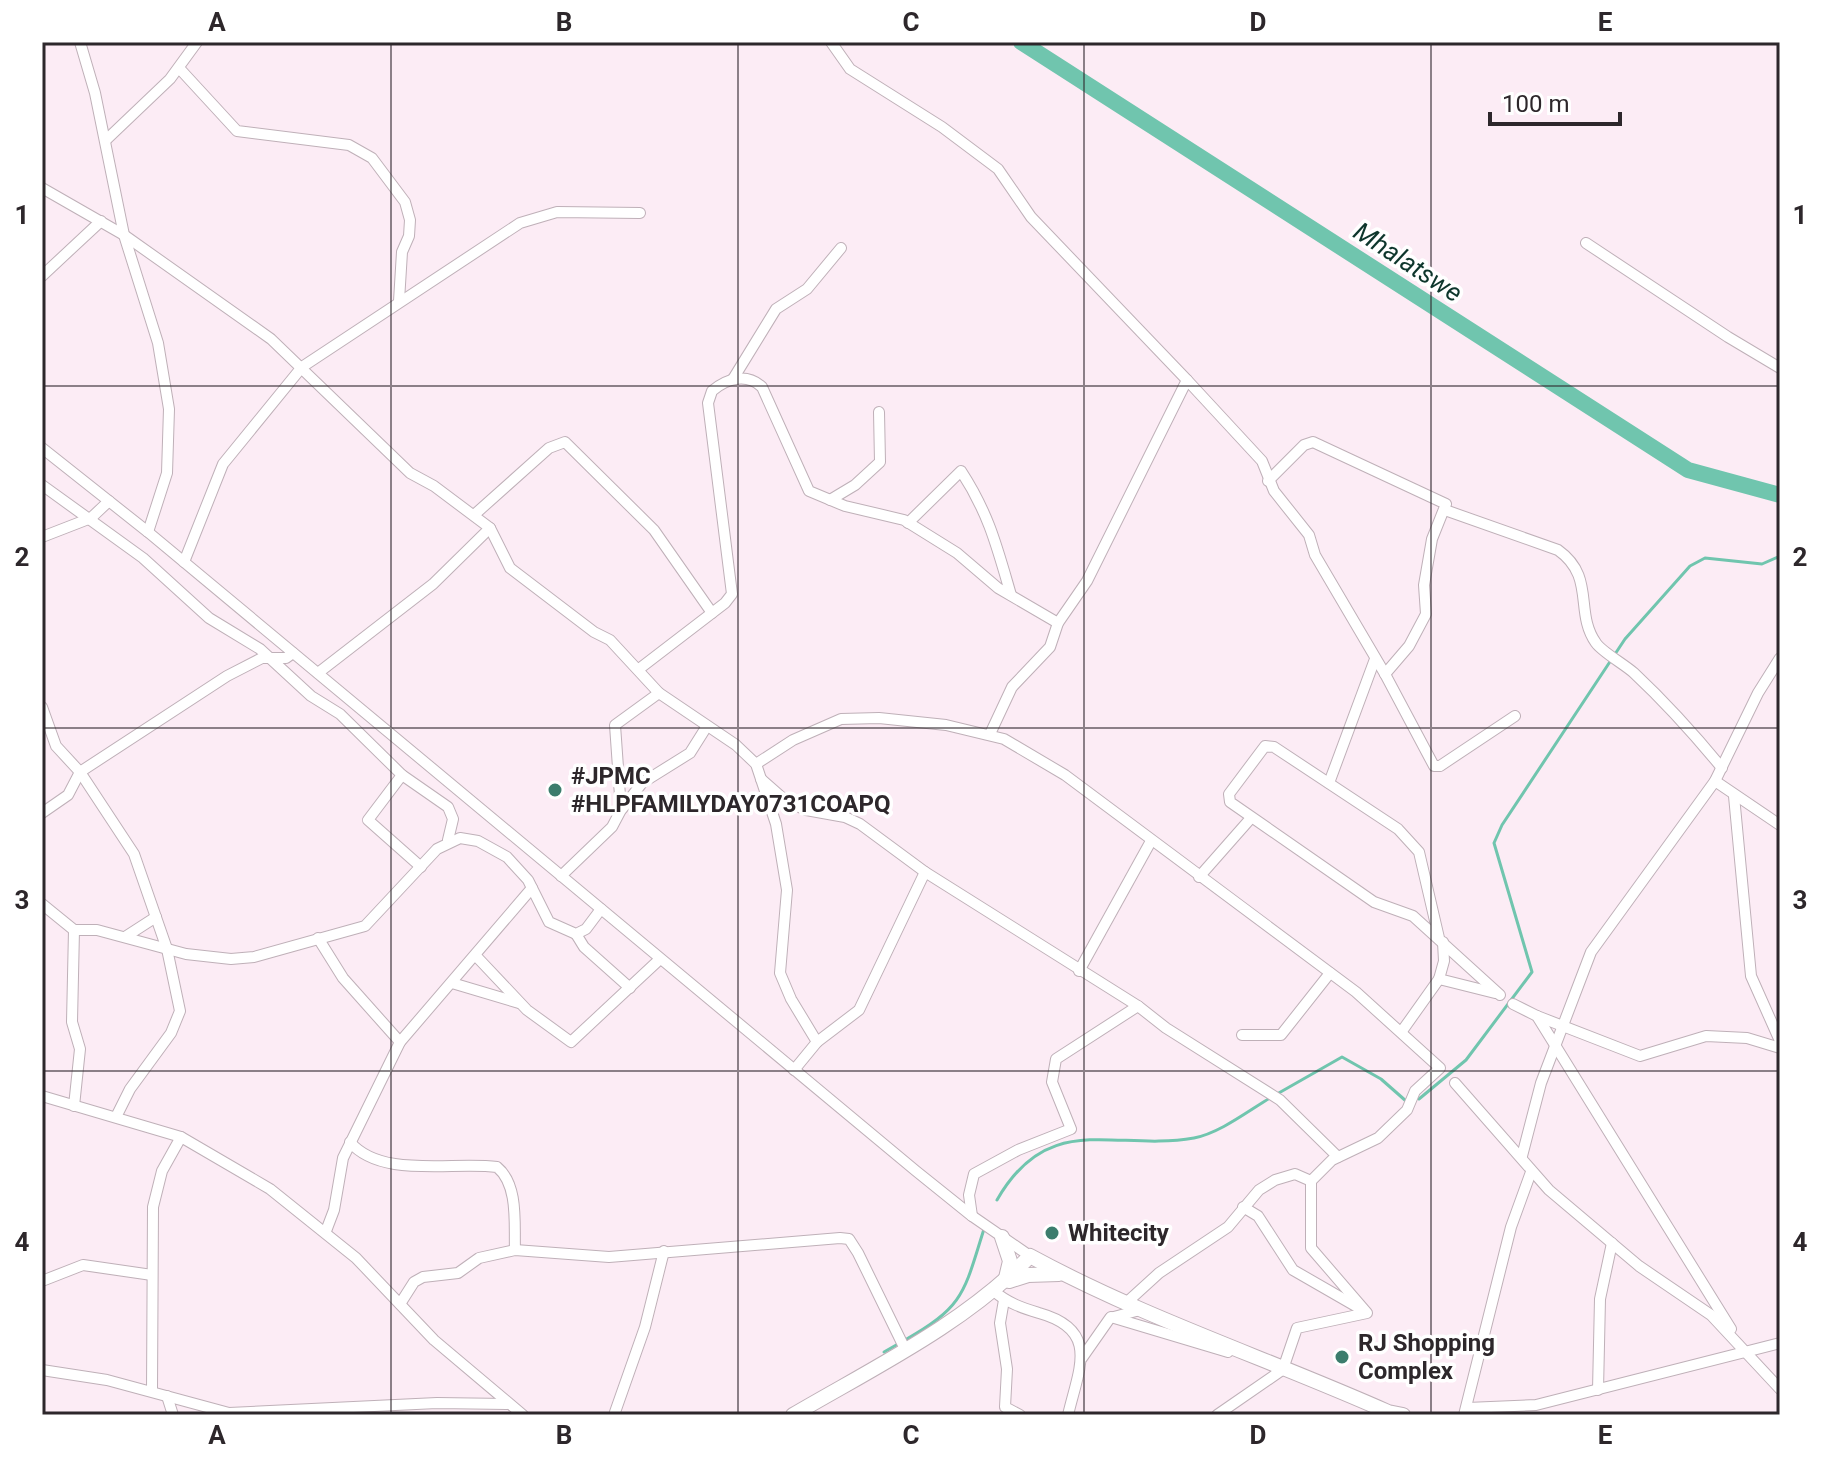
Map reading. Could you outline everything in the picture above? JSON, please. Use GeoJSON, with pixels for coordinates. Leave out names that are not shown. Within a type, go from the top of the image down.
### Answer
{"type":"FeatureCollection","features":[{"type":"Feature","properties":{"kind":"street"},"geometry":{"type":"LineString","coordinates":[[80,42],[106,140],[124,235],[158,343],[169,409],[167,473],[148,532]]}},
{"type":"Feature","properties":{"kind":"street"},"geometry":{"type":"LineString","coordinates":[[106,140],[179,68],[197,42]]}},
{"type":"Feature","properties":{"kind":"street"},"geometry":{"type":"LineString","coordinates":[[831,42],[850,69],[942,127],[998,169],[1031,217],[1262,461],[1268,481],[1309,535],[1315,555],[1437,767],[1515,716]]}},
{"type":"Feature","properties":{"kind":"street"},"geometry":{"type":"LineString","coordinates":[[179,68],[237,131],[349,145],[372,158],[405,202],[410,220],[409,236],[402,252],[399,301]]}},
{"type":"Feature","properties":{"kind":"street"},"geometry":{"type":"LineString","coordinates":[[42,188],[124,235],[271,339],[410,473],[490,528],[510,568],[594,632],[610,640],[659,693],[756,764],[776,824],[787,890],[780,973],[791,999],[817,1042]]}},
{"type":"Feature","properties":{"kind":"street"},"geometry":{"type":"LineString","coordinates":[[184,562],[223,464],[302,367],[520,223],[557,212],[640,213]]}},
{"type":"Feature","properties":{"kind":"street"},"geometry":{"type":"LineString","coordinates":[[42,276],[101,221]]}},
{"type":"Feature","properties":{"kind":"street"},"geometry":{"type":"LineString","coordinates":[[1586,243],[1780,368]]}},
{"type":"Feature","properties":{"kind":"street"},"geometry":{"type":"LineString","coordinates":[[639,669],[732,594],[708,403],[712,391],[733,379],[776,309],[807,289],[841,248]]}},
{"type":"Feature","properties":{"kind":"street"},"geometry":{"type":"LineString","coordinates":[[733,379],[751,379],[762,387],[803,485],[830,500],[908,523],[957,553],[1011,595],[1058,623]]}},
{"type":"Feature","properties":{"kind":"street"},"geometry":{"type":"LineString","coordinates":[[990,734],[1021,675],[1050,647],[1058,623],[1087,581],[1187,380]]}},
{"type":"Feature","properties":{"kind":"street"},"geometry":{"type":"LineString","coordinates":[[830,500],[855,485],[880,462],[879,412]]}},
{"type":"Feature","properties":{"kind":"street"},"geometry":{"type":"LineString","coordinates":[[474,515],[549,448],[565,442],[654,530],[712,613]]}},
{"type":"Feature","properties":{"kind":"street"},"geometry":{"type":"LineString","coordinates":[[1268,481],[1304,445],[1313,442],[1444,500],[1445,510],[1432,539],[1424,585],[1426,614],[1409,646],[1385,674]]}},
{"type":"Feature","properties":{"kind":"street"},"geometry":{"type":"LineString","coordinates":[[42,448],[148,532],[972,1216],[1030,1256],[1125,1304],[1284,1366],[1387,1414],[1403,1415]]}},
{"type":"Feature","properties":{"kind":"street"},"geometry":{"type":"LineString","coordinates":[[908,523],[961,471],[983,506],[1003,556],[1011,595]]}},
{"type":"Feature","properties":{"kind":"street"},"geometry":{"type":"LineString","coordinates":[[42,485],[143,558],[209,618],[269,657],[311,696],[340,714],[402,775],[452,812],[448,840],[365,926],[355,932],[318,938],[254,957],[231,959],[167,949],[97,930],[74,930],[42,904]]}},
{"type":"Feature","properties":{"kind":"street"},"geometry":{"type":"LineString","coordinates":[[42,537],[87,520],[109,501]]}},
{"type":"Feature","properties":{"kind":"street"},"geometry":{"type":"LineString","coordinates":[[1445,510],[1558,550],[1569,558],[1581,579],[1592,636],[1598,646],[1615,656],[1676,713],[1722,768]]}},
{"type":"Feature","properties":{"kind":"street"},"geometry":{"type":"LineString","coordinates":[[318,673],[433,584],[490,528]]}},
{"type":"Feature","properties":{"kind":"street"},"geometry":{"type":"LineString","coordinates":[[42,813],[68,795],[80,772],[227,676],[269,657],[286,658],[293,653]]}},
{"type":"Feature","properties":{"kind":"street"},"geometry":{"type":"LineString","coordinates":[[1522,1156],[1541,1083],[1585,963],[1599,938],[1715,781],[1758,693],[1780,658]]}},
{"type":"Feature","properties":{"kind":"street"},"geometry":{"type":"LineString","coordinates":[[1329,783],[1375,659]]}},
{"type":"Feature","properties":{"kind":"street"},"geometry":{"type":"LineString","coordinates":[[621,810],[615,725],[659,693]]}},
{"type":"Feature","properties":{"kind":"street"},"geometry":{"type":"LineString","coordinates":[[42,707],[56,746],[80,772],[134,854],[167,949],[180,1011],[178,1021],[130,1089],[116,1117]]}},
{"type":"Feature","properties":{"kind":"street"},"geometry":{"type":"LineString","coordinates":[[756,764],[793,740],[841,719],[879,718],[990,734],[1019,747],[1065,775],[1330,973],[1402,1031],[1440,1068],[1415,1091],[1407,1110],[1378,1138],[1338,1157],[1311,1181],[1311,1248],[1367,1313]]}},
{"type":"Feature","properties":{"kind":"street"},"geometry":{"type":"LineString","coordinates":[[561,876],[612,827],[642,783],[690,753],[707,726]]}},
{"type":"Feature","properties":{"kind":"street"},"geometry":{"type":"LineString","coordinates":[[1402,1031],[1439,979],[1444,961],[1441,940],[1419,852],[1413,842],[1329,783],[1274,747],[1265,746],[1228,798],[1251,818],[1374,902],[1413,916],[1441,940],[1500,995],[1439,979]]}},
{"type":"Feature","properties":{"kind":"street"},"geometry":{"type":"LineString","coordinates":[[402,775],[368,820],[421,867]]}},
{"type":"Feature","properties":{"kind":"street"},"geometry":{"type":"LineString","coordinates":[[760,777],[786,801],[806,810],[845,817],[860,824],[925,872],[1138,1006],[1166,1028],[1280,1100],[1338,1157]]}},
{"type":"Feature","properties":{"kind":"street"},"geometry":{"type":"LineString","coordinates":[[1715,781],[1780,825]]}},
{"type":"Feature","properties":{"kind":"street"},"geometry":{"type":"LineString","coordinates":[[1734,796],[1751,976],[1780,1041]]}},
{"type":"Feature","properties":{"kind":"street"},"geometry":{"type":"LineString","coordinates":[[1199,877],[1251,818]]}},
{"type":"Feature","properties":{"kind":"street"},"geometry":{"type":"LineString","coordinates":[[448,840],[470,839],[507,857],[532,888],[549,922],[576,934],[584,947],[630,988]]}},
{"type":"Feature","properties":{"kind":"street"},"geometry":{"type":"LineString","coordinates":[[1079,971],[1151,841]]}},
{"type":"Feature","properties":{"kind":"street"},"geometry":{"type":"LineString","coordinates":[[794,1070],[817,1042],[859,1010],[925,872]]}},
{"type":"Feature","properties":{"kind":"street"},"geometry":{"type":"LineString","coordinates":[[326,1231],[350,1142],[400,1042],[418,1017],[476,956],[532,888]]}},
{"type":"Feature","properties":{"kind":"street"},"geometry":{"type":"LineString","coordinates":[[576,934],[586,929],[601,909]]}},
{"type":"Feature","properties":{"kind":"street"},"geometry":{"type":"LineString","coordinates":[[125,937],[156,917]]}},
{"type":"Feature","properties":{"kind":"street"},"geometry":{"type":"LineString","coordinates":[[74,930],[72,1022],[80,1049],[74,1106]]}},
{"type":"Feature","properties":{"kind":"street"},"geometry":{"type":"LineString","coordinates":[[318,938],[343,978],[400,1042]]}},
{"type":"Feature","properties":{"kind":"street"},"geometry":{"type":"LineString","coordinates":[[476,956],[522,1005],[566,1042],[571,1042],[660,959]]}},
{"type":"Feature","properties":{"kind":"street"},"geometry":{"type":"LineString","coordinates":[[1242,1035],[1281,1035],[1330,973]]}},
{"type":"Feature","properties":{"kind":"street"},"geometry":{"type":"LineString","coordinates":[[452,983],[522,1005]]}},
{"type":"Feature","properties":{"kind":"street"},"geometry":{"type":"LineString","coordinates":[[1513,1004],[1640,1056],[1706,1036],[1747,1038],[1780,1048]]}},
{"type":"Feature","properties":{"kind":"street"},"geometry":{"type":"LineString","coordinates":[[972,1216],[969,1195],[974,1174],[1018,1150],[1071,1129],[1052,1082],[1056,1059],[1138,1006]]}},
{"type":"Feature","properties":{"kind":"street"},"geometry":{"type":"LineString","coordinates":[[1537,1016],[1555,1050],[1746,1354],[1780,1389]]}},
{"type":"Feature","properties":{"kind":"street"},"geometry":{"type":"LineString","coordinates":[[1455,1083],[1522,1156],[1531,1172],[1612,1243],[1711,1315],[1735,1337]]}},
{"type":"Feature","properties":{"kind":"street"},"geometry":{"type":"LineString","coordinates":[[42,1096],[181,1137],[270,1189],[326,1231],[507,1404],[523,1415]]}},
{"type":"Feature","properties":{"kind":"street"},"geometry":{"type":"LineString","coordinates":[[152,1391],[153,1207],[162,1171],[181,1137]]}},
{"type":"Feature","properties":{"kind":"street"},"geometry":{"type":"LineString","coordinates":[[350,1142],[362,1154],[386,1161],[458,1169],[497,1167],[507,1180],[512,1201],[515,1250]]}},
{"type":"Feature","properties":{"kind":"street"},"geometry":{"type":"LineString","coordinates":[[1531,1172],[1511,1227],[1465,1412],[1536,1405],[1780,1343]]}},
{"type":"Feature","properties":{"kind":"street"},"geometry":{"type":"LineString","coordinates":[[1125,1304],[1159,1273],[1228,1227],[1259,1190],[1286,1175],[1295,1174],[1311,1181]]}},
{"type":"Feature","properties":{"kind":"street"},"geometry":{"type":"LineString","coordinates":[[1243,1207],[1258,1216],[1293,1270],[1367,1313]]}},
{"type":"Feature","properties":{"kind":"street"},"geometry":{"type":"LineString","coordinates":[[1002,1237],[1010,1261],[1001,1291],[1000,1323],[1007,1369],[1005,1407],[1020,1415]]}},
{"type":"Feature","properties":{"kind":"street"},"geometry":{"type":"LineString","coordinates":[[400,1304],[414,1282],[423,1277],[458,1273],[479,1258],[515,1250],[609,1257],[791,1239],[849,1239],[905,1349]]}},
{"type":"Feature","properties":{"kind":"street"},"geometry":{"type":"LineString","coordinates":[[1598,1390],[1600,1299],[1612,1243]]}},
{"type":"Feature","properties":{"kind":"street"},"geometry":{"type":"LineString","coordinates":[[614,1415],[645,1327],[664,1251]]}},
{"type":"Feature","properties":{"kind":"street"},"geometry":{"type":"LineString","coordinates":[[1001,1291],[1030,1256]]}},
{"type":"Feature","properties":{"kind":"street"},"geometry":{"type":"LineString","coordinates":[[42,1281],[83,1265],[152,1275]]}},
{"type":"Feature","properties":{"kind":"street"},"geometry":{"type":"LineString","coordinates":[[802,1413],[1028,1275],[1064,1275]]}},
{"type":"Feature","properties":{"kind":"street"},"geometry":{"type":"LineString","coordinates":[[1001,1291],[1066,1322],[1082,1345],[1068,1415]]}},
{"type":"Feature","properties":{"kind":"street"},"geometry":{"type":"LineString","coordinates":[[1081,1359],[1111,1317],[1140,1310]]}},
{"type":"Feature","properties":{"kind":"street"},"geometry":{"type":"LineString","coordinates":[[1284,1366],[1297,1328],[1367,1313]]}},
{"type":"Feature","properties":{"kind":"street"},"geometry":{"type":"LineString","coordinates":[[1111,1317],[1287,1368],[1217,1415]]}},
{"type":"Feature","properties":{"kind":"street"},"geometry":{"type":"LineString","coordinates":[[42,1370],[152,1391],[227,1414],[437,1403],[507,1404]]}},
{"type":"Feature","properties":{"kind":"street"},"geometry":{"type":"LineString","coordinates":[[167,1396],[173,1415]]}},
{"type":"Feature","properties":{"kind":"waterway","name":"Mhalatswe"},"geometry":{"type":"LineString","coordinates":[[1021,42],[1688,470],[1780,495]]}},
{"type":"Feature","properties":{"kind":"waterway"},"geometry":{"type":"LineString","coordinates":[[1419,1099],[1466,1060],[1532,972],[1494,843],[1502,825],[1625,639],[1690,566],[1705,558],[1762,564],[1780,556]]}},
{"type":"Feature","properties":{"kind":"waterway"},"geometry":{"type":"LineString","coordinates":[[1277,1094],[1342,1057],[1381,1079],[1406,1101]]}},
{"type":"Feature","properties":{"kind":"waterway"},"geometry":{"type":"LineString","coordinates":[[997,1200],[1017,1172],[1038,1154],[1061,1144],[1085,1140],[1165,1141],[1194,1138],[1224,1127],[1270,1098]]}},
{"type":"Feature","properties":{"kind":"waterway"},"geometry":{"type":"LineString","coordinates":[[905,1340],[940,1317],[960,1295],[984,1229]]}},
{"type":"Feature","properties":{"kind":"waterway"},"geometry":{"type":"LineString","coordinates":[[884,1352],[898,1344]]}},
{"type":"Feature","properties":{"kind":"place","name":"#JPMC #HLPFAMILYDAY0731COAPQ"},"geometry":{"type":"Point","coordinates":[555,790]}},
{"type":"Feature","properties":{"kind":"place","name":"Whitecity"},"geometry":{"type":"Point","coordinates":[1052,1233]}},
{"type":"Feature","properties":{"kind":"place","name":"RJ Shopping Complex"},"geometry":{"type":"Point","coordinates":[1342,1357]}}]}
